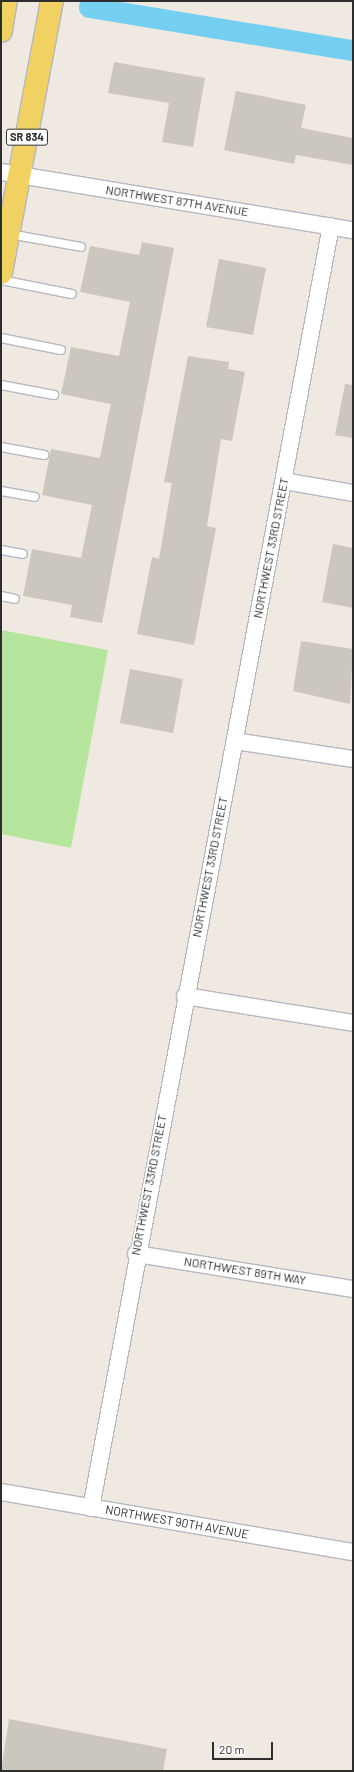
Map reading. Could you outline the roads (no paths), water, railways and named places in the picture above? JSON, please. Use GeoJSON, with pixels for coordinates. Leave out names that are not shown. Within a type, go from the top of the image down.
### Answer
{"type":"FeatureCollection","features":[{"type":"Feature","properties":{"kind":"main road"},"geometry":{"type":"LineString","coordinates":[[1,30],[6,1]]}},
{"type":"Feature","properties":{"kind":"main road","name":"SR 834"},"geometry":{"type":"LineString","coordinates":[[1,273],[8,234],[10,174],[52,1]]}},
{"type":"Feature","properties":{"kind":"street","name":"NORTHWEST 87TH AVENUE"},"geometry":{"type":"LineString","coordinates":[[10,174],[353,230]]}},
{"type":"Feature","properties":{"kind":"street","name":"NORTHWEST 33RD STREET"},"geometry":{"type":"LineString","coordinates":[[91,1508],[136,1254],[235,741],[331,226]]}},
{"type":"Feature","properties":{"kind":"street"},"geometry":{"type":"LineString","coordinates":[[284,481],[353,493]]}},
{"type":"Feature","properties":{"kind":"street"},"geometry":{"type":"LineString","coordinates":[[235,741],[353,759]]}},
{"type":"Feature","properties":{"kind":"street"},"geometry":{"type":"LineString","coordinates":[[185,996],[353,1023]]}},
{"type":"Feature","properties":{"kind":"street","name":"NORTHWEST 89TH WAY"},"geometry":{"type":"LineString","coordinates":[[136,1254],[353,1289]]}},
{"type":"Feature","properties":{"kind":"street","name":"NORTHWEST 90TH AVENUE"},"geometry":{"type":"LineString","coordinates":[[1,1492],[353,1552]]}},
{"type":"Feature","properties":{"kind":"lane"},"geometry":{"type":"LineString","coordinates":[[8,234],[81,247]]}},
{"type":"Feature","properties":{"kind":"lane"},"geometry":{"type":"LineString","coordinates":[[1,280],[72,294]]}},
{"type":"Feature","properties":{"kind":"lane"},"geometry":{"type":"LineString","coordinates":[[1,338],[61,350]]}},
{"type":"Feature","properties":{"kind":"lane"},"geometry":{"type":"LineString","coordinates":[[1,385],[54,395]]}},
{"type":"Feature","properties":{"kind":"lane"},"geometry":{"type":"LineString","coordinates":[[1,447],[44,455]]}},
{"type":"Feature","properties":{"kind":"lane"},"geometry":{"type":"LineString","coordinates":[[1,491],[34,497]]}},
{"type":"Feature","properties":{"kind":"lane"},"geometry":{"type":"LineString","coordinates":[[1,550],[23,554]]}},
{"type":"Feature","properties":{"kind":"lane"},"geometry":{"type":"LineString","coordinates":[[1,596],[15,599]]}},
{"type":"Feature","properties":{"kind":"waterway"},"geometry":{"type":"LineString","coordinates":[[89,7],[353,50]]}}]}
